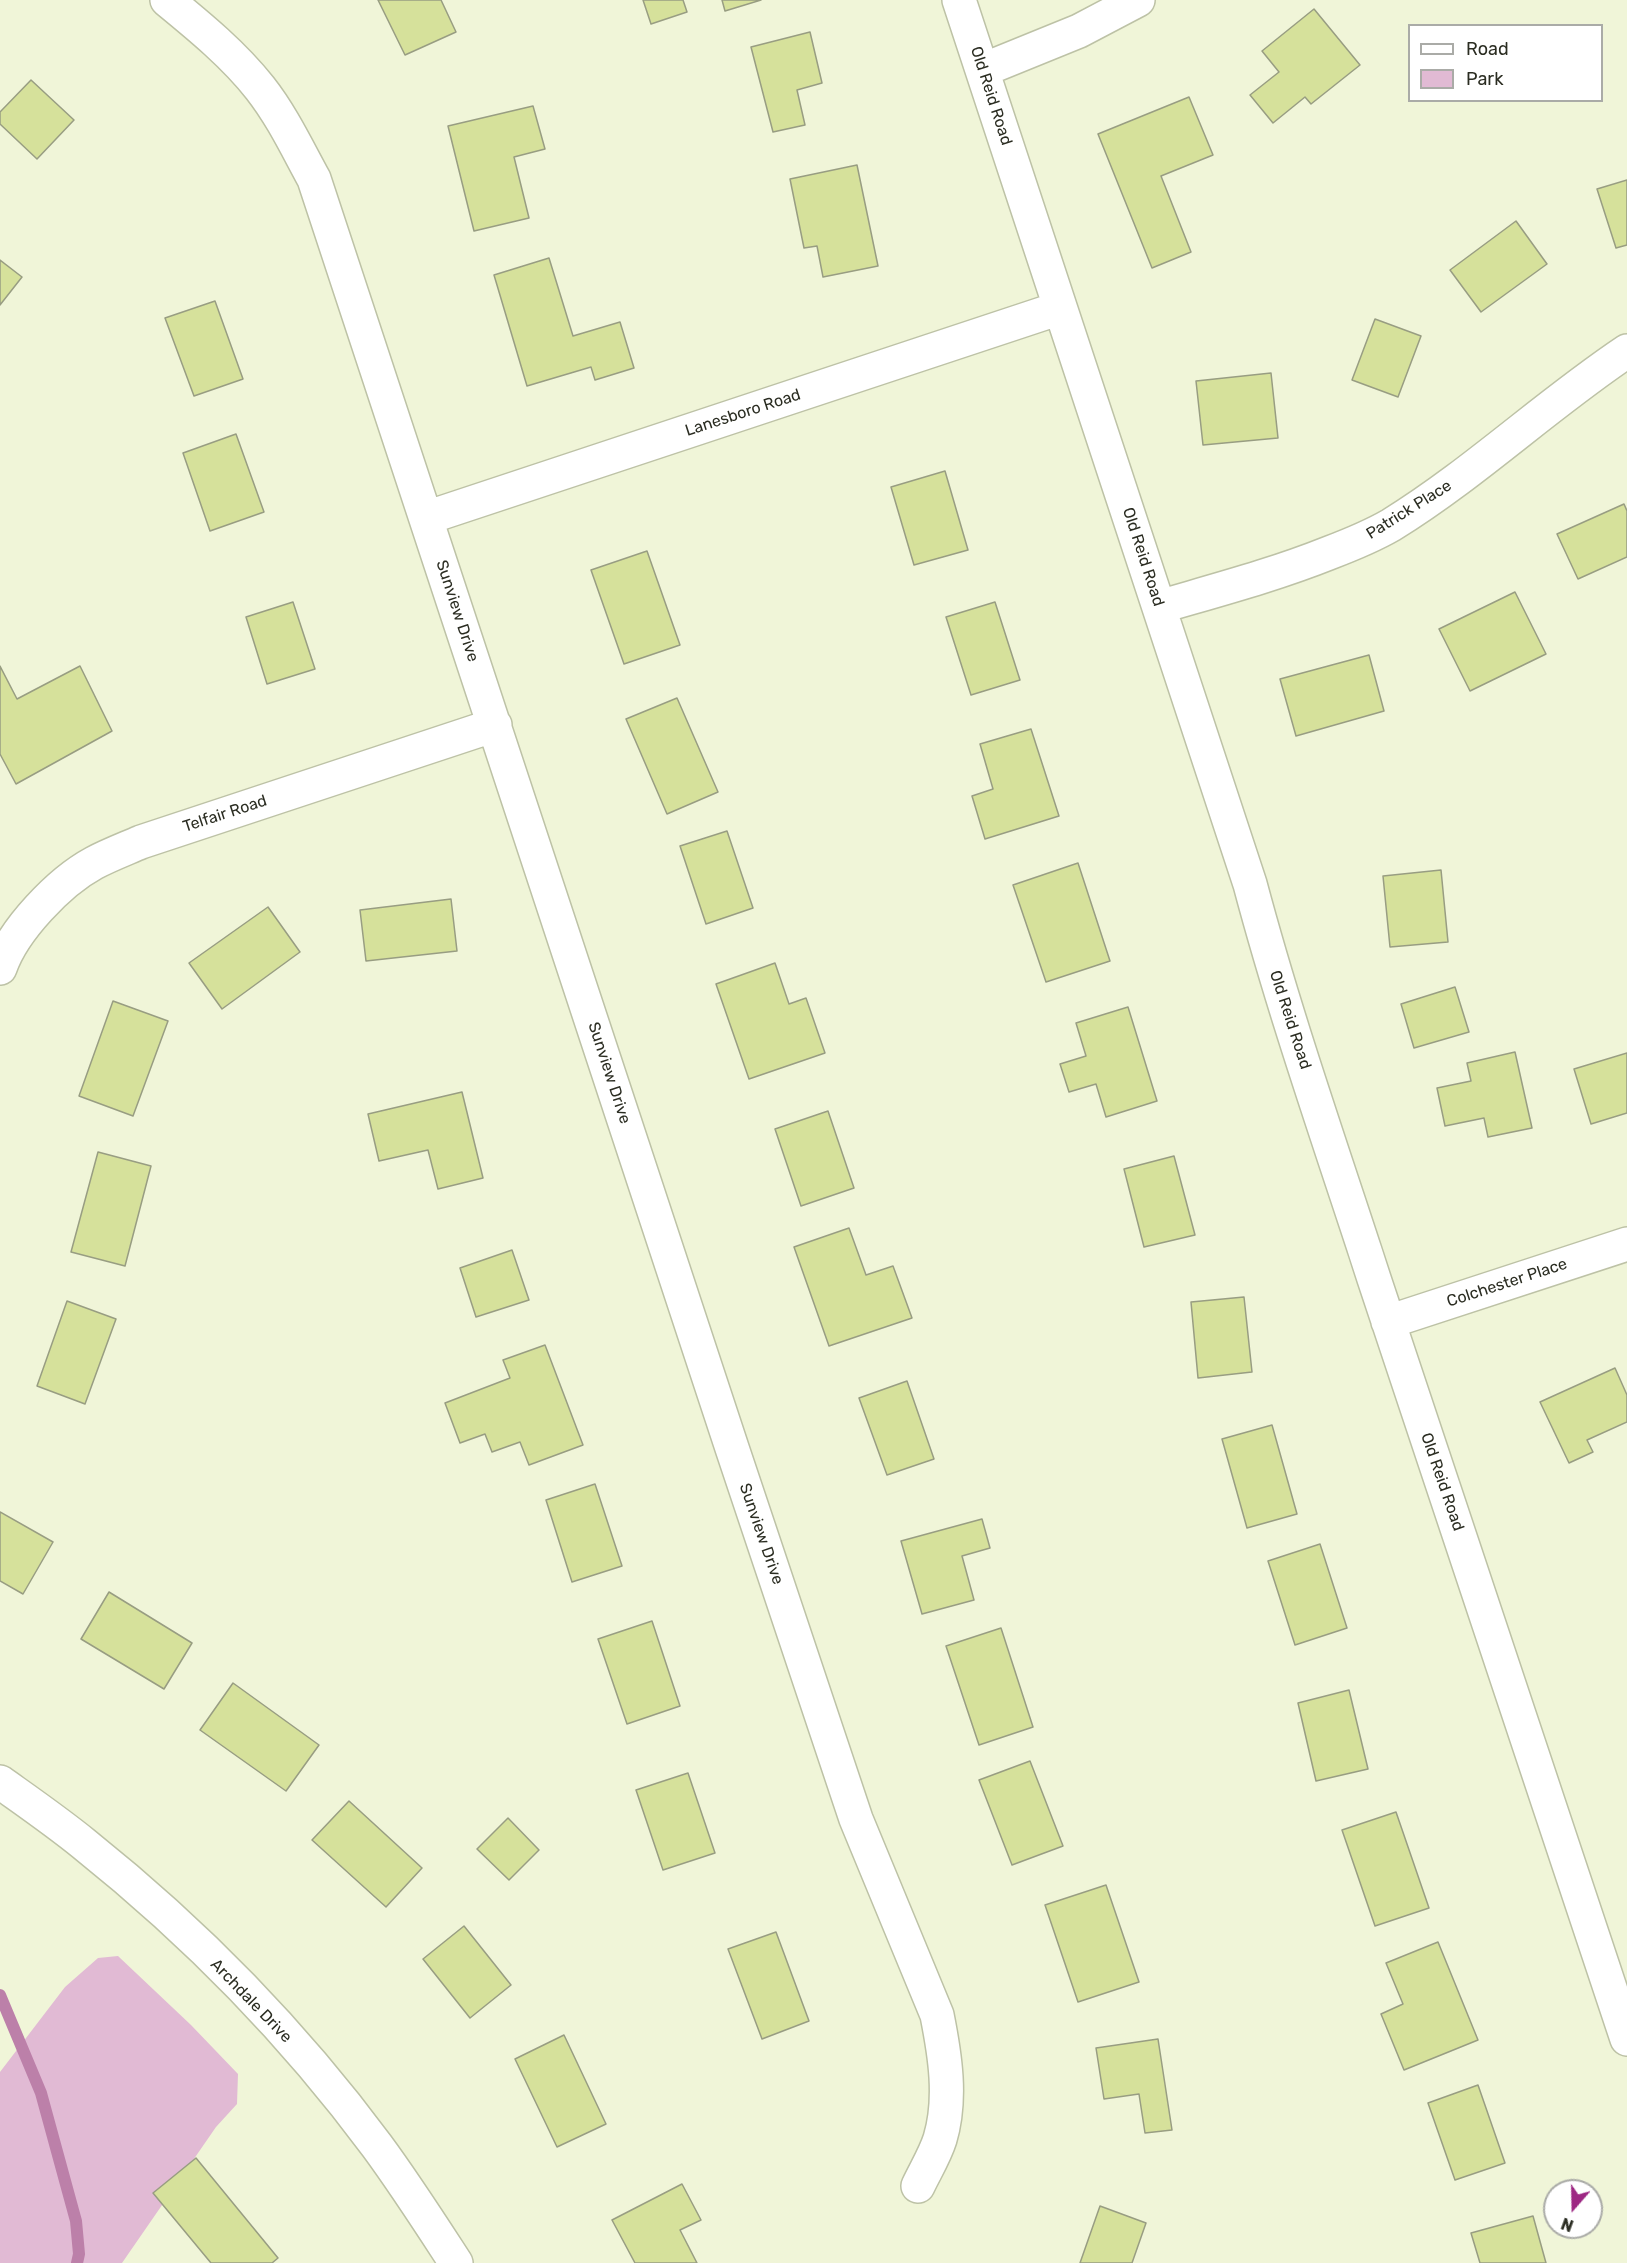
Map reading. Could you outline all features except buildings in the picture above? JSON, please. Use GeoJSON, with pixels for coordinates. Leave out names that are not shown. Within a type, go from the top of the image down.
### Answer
{"type":"FeatureCollection","features":[{"type":"Feature","properties":{"kind":"street","name":"Sunview Drive"},"geometry":{"type":"LineString","coordinates":[[167,0],[240,64],[285,125],[314,179],[856,1819],[937,2014],[943,2045],[947,2106],[940,2140],[918,2186]]}},
{"type":"Feature","properties":{"kind":"street","name":"Old Reid Road"},"geometry":{"type":"LineString","coordinates":[[959,0],[1250,884],[1274,971],[1388,1323],[1627,2039]]}},
{"type":"Feature","properties":{"kind":"street"},"geometry":{"type":"LineString","coordinates":[[983,70],[1079,32],[1138,0]]}},
{"type":"Feature","properties":{"kind":"street","name":"Lanesboro Road"},"geometry":{"type":"LineString","coordinates":[[426,518],[1060,308]]}},
{"type":"Feature","properties":{"kind":"street","name":"Patrick Place"},"geometry":{"type":"LineString","coordinates":[[1159,607],[1283,572],[1358,542],[1390,525],[1450,485],[1596,371],[1627,351]]}},
{"type":"Feature","properties":{"kind":"street","name":"Telfair Road"},"geometry":{"type":"LineString","coordinates":[[0,969],[14,940],[32,916],[50,897],[93,864],[141,842],[495,725]]}},
{"type":"Feature","properties":{"kind":"street","name":"Colchester Place"},"geometry":{"type":"LineString","coordinates":[[1388,1323],[1627,1244]]}},
{"type":"Feature","properties":{"kind":"street","name":"Archdale Drive"},"geometry":{"type":"LineString","coordinates":[[0,1782],[83,1843],[159,1907],[253,2000],[334,2091],[376,2145],[456,2263]]}},
{"type":"Feature","properties":{"kind":"green space"},"geometry":{"type":"Polygon","coordinates":[[[118,1956],[191,2025],[238,2074],[237,2104],[216,2127],[122,2263],[0,2263],[0,2072],[65,1987],[98,1958],[118,1956]]]}},
{"type":"Feature","properties":{"kind":"waterway"},"geometry":{"type":"LineString","coordinates":[[0,1995],[41,2093],[76,2221],[79,2254],[77,2263]]}}]}
